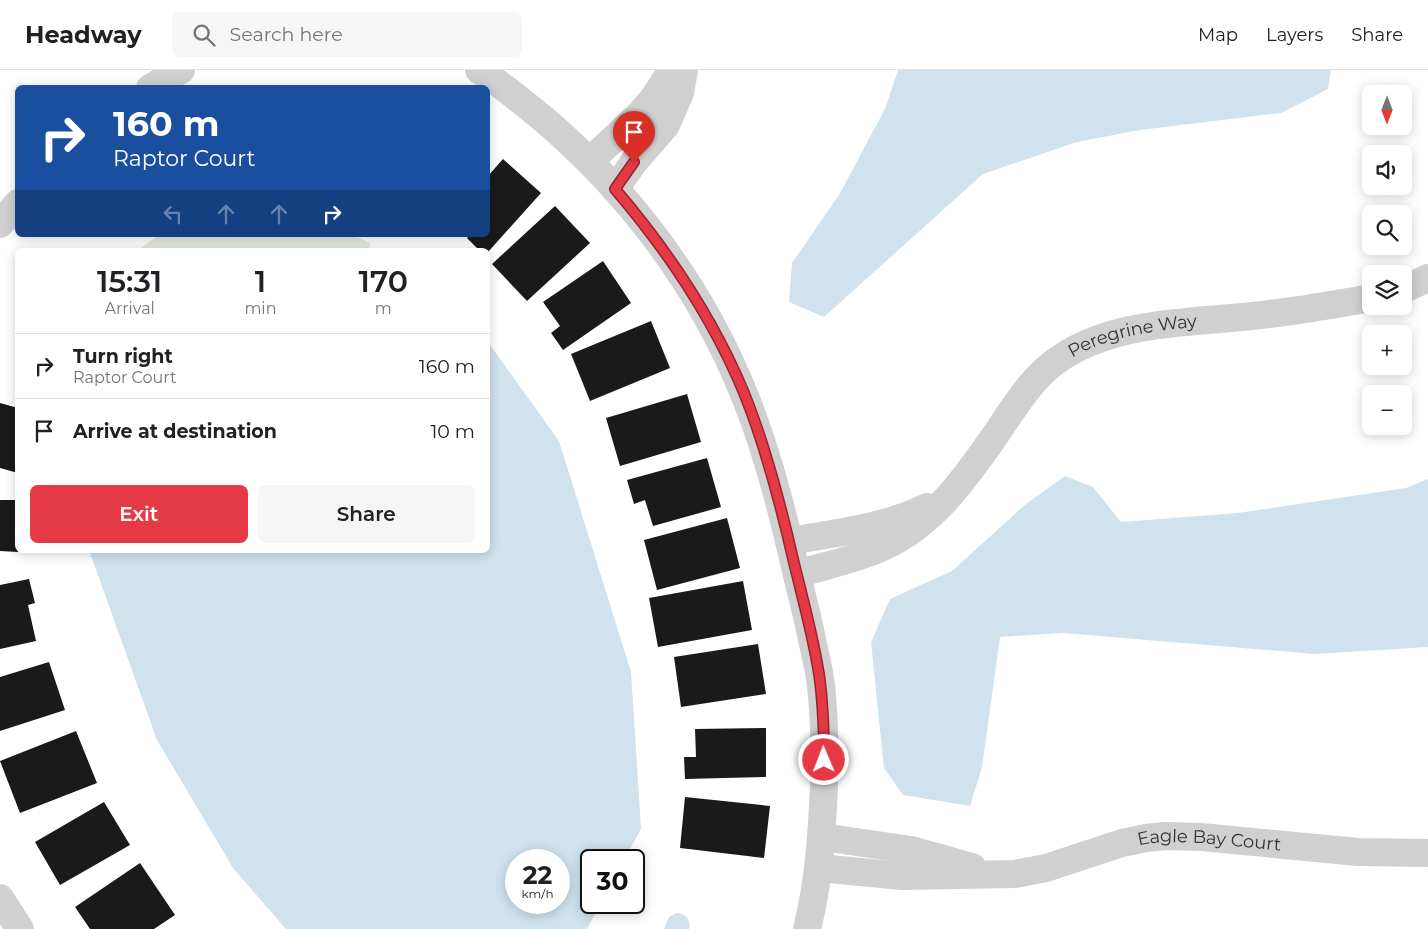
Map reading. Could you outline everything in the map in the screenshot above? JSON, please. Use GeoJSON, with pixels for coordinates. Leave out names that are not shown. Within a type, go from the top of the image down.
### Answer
{"type":"FeatureCollection","features":[{"type":"Feature","properties":{"kind":"street"},"geometry":{"type":"LineString","coordinates":[[155,85],[181,70]]}},
{"type":"Feature","properties":{"kind":"street"},"geometry":{"type":"LineString","coordinates":[[479,70],[530,108],[590,161],[638,216],[672,261],[701,306],[744,392],[761,441],[789,541],[819,674],[824,760],[822,838],[808,929]]}},
{"type":"Feature","properties":{"kind":"street"},"geometry":{"type":"LineString","coordinates":[[590,161],[640,114],[653,99],[672,70]]}},
{"type":"Feature","properties":{"kind":"street"},"geometry":{"type":"LineString","coordinates":[[615,189],[634,162],[666,125],[680,93],[684,70]]}},
{"type":"Feature","properties":{"kind":"street"},"geometry":{"type":"LineString","coordinates":[[0,224],[15,206]]}},
{"type":"Feature","properties":{"kind":"street"},"geometry":{"type":"LineString","coordinates":[[1412,285],[1428,278]]}},
{"type":"Feature","properties":{"kind":"street","name":"Peregrine Way"},"geometry":{"type":"LineString","coordinates":[[797,574],[882,548],[903,537],[924,522],[940,507],[972,469],[1030,385],[1044,370],[1080,347],[1102,337],[1130,330],[1254,316],[1362,299]]}},
{"type":"Feature","properties":{"kind":"street","name":"Peregrine Way"},"geometry":{"type":"LineString","coordinates":[[789,541],[868,527],[904,517],[926,508],[957,487]]}},
{"type":"Feature","properties":{"kind":"street","name":"Eagle Bay Court"},"geometry":{"type":"LineString","coordinates":[[818,868],[902,876],[1032,872],[1122,843],[1165,836],[1358,852],[1428,852]]}},
{"type":"Feature","properties":{"kind":"street","name":"Eagle Bay Court"},"geometry":{"type":"LineString","coordinates":[[822,838],[911,850],[997,874]]}},
{"type":"Feature","properties":{"kind":"street"},"geometry":{"type":"LineString","coordinates":[[0,898],[20,929]]}},
{"type":"Feature","properties":{"kind":"shaded area"},"geometry":{"type":"Polygon","coordinates":[[[156,237],[357,237],[370,243],[369,248],[141,248],[156,237]]]}},
{"type":"Feature","properties":{"kind":"water"},"geometry":{"type":"Polygon","coordinates":[[[898,70],[1331,70],[1328,89],[1281,113],[1140,130],[1077,142],[983,174],[824,317],[789,302],[792,263],[839,195],[885,109],[898,70]]]}},
{"type":"Feature","properties":{"kind":"water"},"geometry":{"type":"Polygon","coordinates":[[[490,345],[559,441],[631,672],[641,829],[630,849],[580,849],[580,914],[595,914],[587,929],[286,929],[233,868],[157,740],[90,553],[490,553],[490,345]]]}},
{"type":"Feature","properties":{"kind":"water"},"geometry":{"type":"Polygon","coordinates":[[[1065,476],[1093,487],[1121,522],[1238,513],[1406,488],[1428,479],[1428,647],[1314,654],[1063,633],[1000,637],[982,767],[970,806],[903,795],[884,768],[871,642],[890,599],[952,571],[1026,504],[1065,476]]]}},
{"type":"Feature","properties":{"kind":"water"},"geometry":{"type":"Polygon","coordinates":[[[676,913],[683,914],[687,918],[689,929],[664,929],[669,917],[676,913]]]}},
{"type":"Feature","properties":{"kind":"building"},"geometry":{"type":"Polygon","coordinates":[[[503,159],[541,193],[490,250],[490,248],[477,248],[467,238],[490,237],[490,174],[503,159]]]}},
{"type":"Feature","properties":{"kind":"building"},"geometry":{"type":"Polygon","coordinates":[[[555,206],[590,243],[527,301],[492,264],[555,206]]]}},
{"type":"Feature","properties":{"kind":"building"},"geometry":{"type":"Polygon","coordinates":[[[603,261],[631,303],[563,350],[551,333],[560,326],[543,302],[603,261]]]}},
{"type":"Feature","properties":{"kind":"building"},"geometry":{"type":"Polygon","coordinates":[[[651,321],[670,368],[590,401],[571,354],[651,321]]]}},
{"type":"Feature","properties":{"kind":"building"},"geometry":{"type":"Polygon","coordinates":[[[687,394],[701,442],[620,466],[606,418],[687,394]]]}},
{"type":"Feature","properties":{"kind":"building"},"geometry":{"type":"Polygon","coordinates":[[[0,403],[15,407],[15,472],[0,468],[0,403]]]}},
{"type":"Feature","properties":{"kind":"building"},"geometry":{"type":"Polygon","coordinates":[[[707,458],[721,507],[653,526],[645,500],[634,504],[627,480],[707,458]]]}},
{"type":"Feature","properties":{"kind":"building"},"geometry":{"type":"Polygon","coordinates":[[[0,500],[15,500],[15,552],[0,551],[0,500]]]}},
{"type":"Feature","properties":{"kind":"building"},"geometry":{"type":"Polygon","coordinates":[[[727,518],[740,568],[657,590],[644,540],[727,518]]]}},
{"type":"Feature","properties":{"kind":"building"},"geometry":{"type":"Polygon","coordinates":[[[29,579],[35,603],[28,605],[36,641],[0,649],[0,585],[29,579]]]}},
{"type":"Feature","properties":{"kind":"building"},"geometry":{"type":"Polygon","coordinates":[[[743,581],[752,630],[658,647],[649,598],[743,581]]]}},
{"type":"Feature","properties":{"kind":"building"},"geometry":{"type":"Polygon","coordinates":[[[758,644],[766,694],[681,707],[674,657],[758,644]]]}},
{"type":"Feature","properties":{"kind":"building"},"geometry":{"type":"Polygon","coordinates":[[[49,662],[65,710],[0,731],[0,677],[49,662]]]}},
{"type":"Feature","properties":{"kind":"building"},"geometry":{"type":"Polygon","coordinates":[[[766,728],[766,777],[685,779],[684,757],[696,757],[695,729],[766,728]]]}},
{"type":"Feature","properties":{"kind":"building"},"geometry":{"type":"Polygon","coordinates":[[[76,731],[97,783],[20,813],[0,761],[76,731]]]}},
{"type":"Feature","properties":{"kind":"building"},"geometry":{"type":"Polygon","coordinates":[[[685,797],[770,806],[764,858],[680,848],[685,797]]]}},
{"type":"Feature","properties":{"kind":"building"},"geometry":{"type":"Polygon","coordinates":[[[104,802],[130,845],[60,885],[35,842],[104,802]]]}},
{"type":"Feature","properties":{"kind":"building"},"geometry":{"type":"Polygon","coordinates":[[[140,863],[175,915],[154,929],[90,929],[75,907],[140,863]]]}},
{"type":"Feature","properties":{"kind":"route"},"geometry":{"type":"LineString","coordinates":[[634,162],[615,189],[672,261],[701,306],[744,392],[761,441],[789,541],[819,674],[824,760]]}}]}
